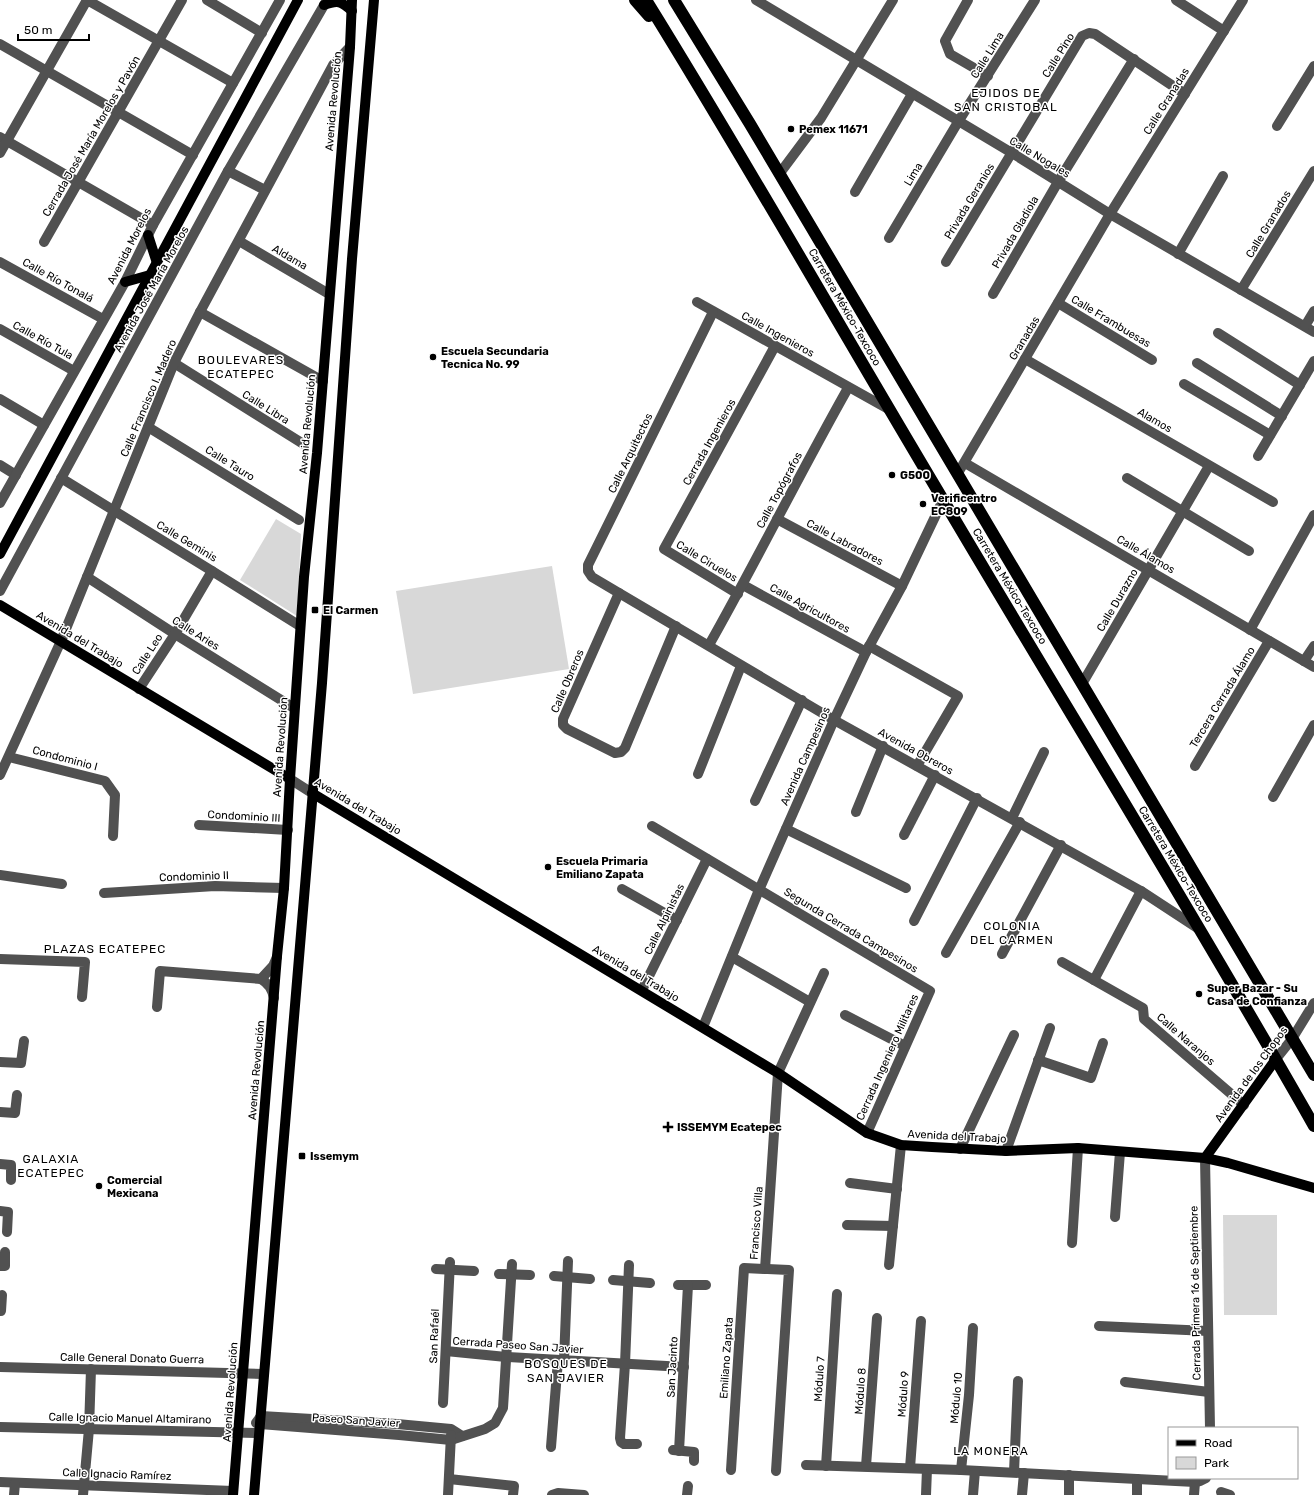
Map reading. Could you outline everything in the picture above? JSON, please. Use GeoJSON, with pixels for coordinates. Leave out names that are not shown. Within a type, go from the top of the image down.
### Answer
{"type":"FeatureCollection","features":[{"type":"Feature","properties":{"kind":"highway"},"geometry":{"type":"LineString","coordinates":[[635,0],[671,40]]}},
{"type":"Feature","properties":{"kind":"highway"},"geometry":{"type":"LineString","coordinates":[[646,0],[671,40]]}},
{"type":"Feature","properties":{"kind":"highway"},"geometry":{"type":"LineString","coordinates":[[674,0],[689,22]]}},
{"type":"Feature","properties":{"kind":"highway"},"geometry":{"type":"LineString","coordinates":[[679,0],[689,22]]}},
{"type":"Feature","properties":{"kind":"highway","name":"Carretera México-Texcoco"},"geometry":{"type":"LineString","coordinates":[[689,22],[1314,1075]]}},
{"type":"Feature","properties":{"kind":"highway","name":"Carretera México-Texcoco"},"geometry":{"type":"LineString","coordinates":[[671,40],[783,227],[943,500],[1200,930],[1314,1126]]}},
{"type":"Feature","properties":{"kind":"main road","name":"Avenida José María Morelos"},"geometry":{"type":"LineString","coordinates":[[0,554],[298,0]]}},
{"type":"Feature","properties":{"kind":"main road","name":"Avenida Revolución"},"geometry":{"type":"LineString","coordinates":[[233,1493],[277,956],[284,888],[300,626],[350,47],[352,0]]}},
{"type":"Feature","properties":{"kind":"main road"},"geometry":{"type":"LineString","coordinates":[[254,1495],[258,1427],[276,1244],[322,683],[352,259],[374,0]]}},
{"type":"Feature","properties":{"kind":"main road"},"geometry":{"type":"LineString","coordinates":[[325,3],[335,2],[344,4],[352,11]]}},
{"type":"Feature","properties":{"kind":"main road"},"geometry":{"type":"LineString","coordinates":[[148,235],[157,263]]}},
{"type":"Feature","properties":{"kind":"main road"},"geometry":{"type":"LineString","coordinates":[[125,282],[150,275]]}},
{"type":"Feature","properties":{"kind":"main road","name":"Avenida del Trabajo"},"geometry":{"type":"LineString","coordinates":[[0,605],[290,779]]}},
{"type":"Feature","properties":{"kind":"main road","name":"Avenida del Trabajo"},"geometry":{"type":"LineString","coordinates":[[312,793],[778,1073],[867,1134],[901,1145],[1006,1151],[1078,1148],[1205,1158],[1314,1188]]}},
{"type":"Feature","properties":{"kind":"main road","name":"Avenida de los Chopos"},"geometry":{"type":"LineString","coordinates":[[1205,1158],[1276,1059]]}},
{"type":"Feature","properties":{"kind":"street"},"geometry":{"type":"LineString","coordinates":[[0,153],[3,139],[46,71],[87,0],[233,83]]}},
{"type":"Feature","properties":{"kind":"street","name":"Cerrada José María Morelos y Pavón"},"geometry":{"type":"LineString","coordinates":[[44,242],[182,0]]}},
{"type":"Feature","properties":{"kind":"street"},"geometry":{"type":"LineString","coordinates":[[207,0],[262,33]]}},
{"type":"Feature","properties":{"kind":"street","name":"Avenida Morelos"},"geometry":{"type":"LineString","coordinates":[[0,503],[125,282],[153,225],[280,0]]}},
{"type":"Feature","properties":{"kind":"street","name":"Calle Nogales"},"geometry":{"type":"LineString","coordinates":[[756,0],[1012,153],[1110,214],[1314,332]]}},
{"type":"Feature","properties":{"kind":"street"},"geometry":{"type":"LineString","coordinates":[[780,173],[820,118],[893,0]]}},
{"type":"Feature","properties":{"kind":"street"},"geometry":{"type":"LineString","coordinates":[[968,0],[945,41],[950,54],[988,76]]}},
{"type":"Feature","properties":{"kind":"street","name":"Calle Lima"},"geometry":{"type":"LineString","coordinates":[[958,122],[1035,0]]}},
{"type":"Feature","properties":{"kind":"street"},"geometry":{"type":"LineString","coordinates":[[1176,0],[1224,31]]}},
{"type":"Feature","properties":{"kind":"street","name":"Calle Granadas"},"geometry":{"type":"LineString","coordinates":[[1110,214],[1243,0]]}},
{"type":"Feature","properties":{"kind":"street","name":"Avenida José María Morelos"},"geometry":{"type":"LineString","coordinates":[[0,591],[228,171],[325,3]]}},
{"type":"Feature","properties":{"kind":"street","name":"Calle Pino"},"geometry":{"type":"LineString","coordinates":[[1012,153],[1082,36],[1089,33],[1095,34],[1134,59]]}},
{"type":"Feature","properties":{"kind":"street"},"geometry":{"type":"LineString","coordinates":[[0,44],[193,155]]}},
{"type":"Feature","properties":{"kind":"street","name":"Calle Francisco I. Madero"},"geometry":{"type":"LineString","coordinates":[[0,775],[61,642],[174,363],[265,190],[333,66],[350,47]]}},
{"type":"Feature","properties":{"kind":"street"},"geometry":{"type":"LineString","coordinates":[[1134,59],[1185,94]]}},
{"type":"Feature","properties":{"kind":"street","name":"Privada Gladiola"},"geometry":{"type":"LineString","coordinates":[[993,294],[1058,182],[1134,59]]}},
{"type":"Feature","properties":{"kind":"street"},"geometry":{"type":"LineString","coordinates":[[1277,126],[1314,66]]}},
{"type":"Feature","properties":{"kind":"street"},"geometry":{"type":"LineString","coordinates":[[855,192],[912,94]]}},
{"type":"Feature","properties":{"kind":"street","name":"Lima"},"geometry":{"type":"LineString","coordinates":[[889,238],[958,122]]}},
{"type":"Feature","properties":{"kind":"street"},"geometry":{"type":"LineString","coordinates":[[3,139],[153,225]]}},
{"type":"Feature","properties":{"kind":"street","name":"Privada Geranios"},"geometry":{"type":"LineString","coordinates":[[946,262],[1012,153]]}},
{"type":"Feature","properties":{"kind":"street"},"geometry":{"type":"LineString","coordinates":[[228,171],[265,190]]}},
{"type":"Feature","properties":{"kind":"street","name":"Calle Granados"},"geometry":{"type":"LineString","coordinates":[[1242,290],[1314,171]]}},
{"type":"Feature","properties":{"kind":"street"},"geometry":{"type":"LineString","coordinates":[[1178,254],[1223,176]]}},
{"type":"Feature","properties":{"kind":"street","name":"Granadas"},"geometry":{"type":"LineString","coordinates":[[958,473],[1110,214]]}},
{"type":"Feature","properties":{"kind":"street","name":"Aldama"},"geometry":{"type":"LineString","coordinates":[[239,241],[329,294]]}},
{"type":"Feature","properties":{"kind":"street","name":"Calle Río Tonalá"},"geometry":{"type":"LineString","coordinates":[[0,262],[104,319]]}},
{"type":"Feature","properties":{"kind":"street","name":"Calle Ingenieros"},"geometry":{"type":"LineString","coordinates":[[697,302],[848,388]]}},
{"type":"Feature","properties":{"kind":"street","name":"Calle Frambuesas"},"geometry":{"type":"LineString","coordinates":[[1058,303],[1152,360]]}},
{"type":"Feature","properties":{"kind":"street"},"geometry":{"type":"LineString","coordinates":[[1304,326],[1314,311]]}},
{"type":"Feature","properties":{"kind":"street"},"geometry":{"type":"LineString","coordinates":[[200,312],[322,381]]}},
{"type":"Feature","properties":{"kind":"street","name":"Calle Arquitectos"},"geometry":{"type":"LineString","coordinates":[[619,593],[592,577],[588,571],[588,565],[713,312]]}},
{"type":"Feature","properties":{"kind":"street","name":"Calle Río Tula"},"geometry":{"type":"LineString","coordinates":[[0,329],[74,371]]}},
{"type":"Feature","properties":{"kind":"street"},"geometry":{"type":"LineString","coordinates":[[1218,333],[1300,385]]}},
{"type":"Feature","properties":{"kind":"street","name":"Cerrada Ingenieros"},"geometry":{"type":"LineString","coordinates":[[664,549],[775,346]]}},
{"type":"Feature","properties":{"kind":"street","name":"Alamos"},"geometry":{"type":"LineString","coordinates":[[1025,359],[1273,502]]}},
{"type":"Feature","properties":{"kind":"street"},"geometry":{"type":"LineString","coordinates":[[1258,456],[1314,361]]}},
{"type":"Feature","properties":{"kind":"street","name":"Calle Libra"},"geometry":{"type":"LineString","coordinates":[[174,363],[305,445]]}},
{"type":"Feature","properties":{"kind":"street"},"geometry":{"type":"LineString","coordinates":[[1196,363],[1282,416]]}},
{"type":"Feature","properties":{"kind":"street"},"geometry":{"type":"LineString","coordinates":[[1184,384],[1270,435]]}},
{"type":"Feature","properties":{"kind":"street"},"geometry":{"type":"LineString","coordinates":[[848,388],[890,410]]}},
{"type":"Feature","properties":{"kind":"street","name":"Calle Topógrafos"},"geometry":{"type":"LineString","coordinates":[[710,646],[815,446],[848,388]]}},
{"type":"Feature","properties":{"kind":"street"},"geometry":{"type":"LineString","coordinates":[[0,399],[44,425]]}},
{"type":"Feature","properties":{"kind":"street","name":"Calle Tauro"},"geometry":{"type":"LineString","coordinates":[[148,427],[299,520]]}},
{"type":"Feature","properties":{"kind":"street","name":"Calle Álamos"},"geometry":{"type":"LineString","coordinates":[[965,462],[1314,667]]}},
{"type":"Feature","properties":{"kind":"street"},"geometry":{"type":"LineString","coordinates":[[0,465],[16,475]]}},
{"type":"Feature","properties":{"kind":"street","name":"Calle Durazno"},"geometry":{"type":"LineString","coordinates":[[1082,684],[1209,466]]}},
{"type":"Feature","properties":{"kind":"street","name":"Calle Geminis"},"geometry":{"type":"LineString","coordinates":[[61,478],[300,626]]}},
{"type":"Feature","properties":{"kind":"street"},"geometry":{"type":"LineString","coordinates":[[1127,478],[1249,551]]}},
{"type":"Feature","properties":{"kind":"street","name":"Avenida Campesinos"},"geometry":{"type":"LineString","coordinates":[[703,1027],[759,890],[834,720],[868,649],[902,586],[943,500]]}},
{"type":"Feature","properties":{"kind":"street"},"geometry":{"type":"LineString","coordinates":[[1250,630],[1314,515]]}},
{"type":"Feature","properties":{"kind":"street","name":"Calle Labradores"},"geometry":{"type":"LineString","coordinates":[[777,519],[902,586]]}},
{"type":"Feature","properties":{"kind":"street","name":"Calle Ciruelos"},"geometry":{"type":"LineString","coordinates":[[664,549],[740,589]]}},
{"type":"Feature","properties":{"kind":"street","name":"Calle Leo"},"geometry":{"type":"LineString","coordinates":[[139,689],[175,634],[212,571]]}},
{"type":"Feature","properties":{"kind":"street","name":"Calle Aries"},"geometry":{"type":"LineString","coordinates":[[87,577],[294,708]]}},
{"type":"Feature","properties":{"kind":"street","name":"Calle Agricultores"},"geometry":{"type":"LineString","coordinates":[[740,589],[868,649],[958,696],[917,766]]}},
{"type":"Feature","properties":{"kind":"street","name":"Avenida Obreros"},"geometry":{"type":"LineString","coordinates":[[619,593],[834,720],[977,798],[1141,891],[1200,930]]}},
{"type":"Feature","properties":{"kind":"street","name":"Calle Obreros"},"geometry":{"type":"LineString","coordinates":[[619,593],[563,719],[563,725],[567,729],[615,753],[621,752],[625,748],[676,626]]}},
{"type":"Feature","properties":{"kind":"street","name":"Tercera Cerrada Álamo"},"geometry":{"type":"LineString","coordinates":[[1195,766],[1269,641]]}},
{"type":"Feature","properties":{"kind":"street"},"geometry":{"type":"LineString","coordinates":[[1304,661],[1314,646]]}},
{"type":"Feature","properties":{"kind":"street"},"geometry":{"type":"LineString","coordinates":[[698,774],[742,666]]}},
{"type":"Feature","properties":{"kind":"street"},"geometry":{"type":"LineString","coordinates":[[754,801],[802,700]]}},
{"type":"Feature","properties":{"kind":"street"},"geometry":{"type":"LineString","coordinates":[[1273,797],[1314,725]]}},
{"type":"Feature","properties":{"kind":"street"},"geometry":{"type":"LineString","coordinates":[[856,812],[883,746]]}},
{"type":"Feature","properties":{"kind":"street"},"geometry":{"type":"LineString","coordinates":[[946,952],[1016,820],[1044,752]]}},
{"type":"Feature","properties":{"kind":"street","name":"Condominio I"},"geometry":{"type":"LineString","coordinates":[[9,757],[105,781],[115,794],[113,836]]}},
{"type":"Feature","properties":{"kind":"street"},"geometry":{"type":"LineString","coordinates":[[904,835],[935,775]]}},
{"type":"Feature","properties":{"kind":"street","name":"Avenida del Trabajo"},"geometry":{"type":"LineString","coordinates":[[290,779],[312,793]]}},
{"type":"Feature","properties":{"kind":"street"},"geometry":{"type":"LineString","coordinates":[[914,921],[977,798]]}},
{"type":"Feature","properties":{"kind":"street","name":"Condominio III"},"geometry":{"type":"LineString","coordinates":[[199,825],[288,830]]}},
{"type":"Feature","properties":{"kind":"street","name":"Segunda Cerrada Campesinos"},"geometry":{"type":"LineString","coordinates":[[652,826],[930,990]]}},
{"type":"Feature","properties":{"kind":"street"},"geometry":{"type":"LineString","coordinates":[[786,829],[906,888]]}},
{"type":"Feature","properties":{"kind":"street"},"geometry":{"type":"LineString","coordinates":[[1002,954],[1061,845]]}},
{"type":"Feature","properties":{"kind":"street","name":"Calle Alpinistas"},"geometry":{"type":"LineString","coordinates":[[642,990],[707,859]]}},
{"type":"Feature","properties":{"kind":"street"},"geometry":{"type":"LineString","coordinates":[[0,875],[62,884]]}},
{"type":"Feature","properties":{"kind":"street","name":"Condominio II"},"geometry":{"type":"LineString","coordinates":[[104,893],[216,886],[284,888]]}},
{"type":"Feature","properties":{"kind":"street"},"geometry":{"type":"LineString","coordinates":[[622,889],[677,920]]}},
{"type":"Feature","properties":{"kind":"street"},"geometry":{"type":"LineString","coordinates":[[1094,980],[1141,891]]}},
{"type":"Feature","properties":{"kind":"street"},"geometry":{"type":"LineString","coordinates":[[261,979],[273,966],[277,956]]}},
{"type":"Feature","properties":{"kind":"street"},"geometry":{"type":"LineString","coordinates":[[732,957],[810,1002]]}},
{"type":"Feature","properties":{"kind":"street"},"geometry":{"type":"LineString","coordinates":[[0,959],[85,962],[82,997]]}},
{"type":"Feature","properties":{"kind":"street","name":"Calle Naranjos"},"geometry":{"type":"LineString","coordinates":[[1062,962],[1143,1008],[1144,1019],[1244,1105]]}},
{"type":"Feature","properties":{"kind":"street"},"geometry":{"type":"LineString","coordinates":[[157,1007],[160,971],[261,979],[268,983],[272,989],[274,998]]}},
{"type":"Feature","properties":{"kind":"street"},"geometry":{"type":"LineString","coordinates":[[778,1073],[824,973]]}},
{"type":"Feature","properties":{"kind":"street","name":"Cerrada Ingeniero Militares"},"geometry":{"type":"LineString","coordinates":[[867,1134],[930,990]]}},
{"type":"Feature","properties":{"kind":"street","name":"Avenida de los Chopos"},"geometry":{"type":"LineString","coordinates":[[1276,1059],[1292,1039],[1314,1004]]}},
{"type":"Feature","properties":{"kind":"street"},"geometry":{"type":"LineString","coordinates":[[845,1015],[905,1046]]}},
{"type":"Feature","properties":{"kind":"street"},"geometry":{"type":"LineString","coordinates":[[1006,1151],[1050,1028]]}},
{"type":"Feature","properties":{"kind":"street"},"geometry":{"type":"LineString","coordinates":[[960,1149],[1014,1035]]}},
{"type":"Feature","properties":{"kind":"street"},"geometry":{"type":"LineString","coordinates":[[0,1062],[21,1063],[24,1041]]}},
{"type":"Feature","properties":{"kind":"street"},"geometry":{"type":"LineString","coordinates":[[1038,1060],[1091,1078],[1102,1043]]}},
{"type":"Feature","properties":{"kind":"street","name":"Francisco Villa"},"geometry":{"type":"LineString","coordinates":[[776,1471],[789,1270],[764,1268],[778,1073]]}},
{"type":"Feature","properties":{"kind":"street"},"geometry":{"type":"LineString","coordinates":[[0,1112],[15,1113],[17,1095]]}},
{"type":"Feature","properties":{"kind":"street"},"geometry":{"type":"LineString","coordinates":[[889,1265],[901,1145]]}},
{"type":"Feature","properties":{"kind":"street"},"geometry":{"type":"LineString","coordinates":[[1072,1243],[1078,1148]]}},
{"type":"Feature","properties":{"kind":"street"},"geometry":{"type":"LineString","coordinates":[[1115,1217],[1120,1152]]}},
{"type":"Feature","properties":{"kind":"street","name":"Cerrada Primera 16 de Septiembre"},"geometry":{"type":"LineString","coordinates":[[1205,1158],[1210,1427]]}},
{"type":"Feature","properties":{"kind":"street"},"geometry":{"type":"LineString","coordinates":[[0,1164],[11,1165],[10,1180]]}},
{"type":"Feature","properties":{"kind":"street"},"geometry":{"type":"LineString","coordinates":[[850,1183],[897,1189]]}},
{"type":"Feature","properties":{"kind":"street"},"geometry":{"type":"LineString","coordinates":[[0,1211],[8,1212],[7,1232]]}},
{"type":"Feature","properties":{"kind":"street"},"geometry":{"type":"LineString","coordinates":[[847,1225],[893,1226]]}},
{"type":"Feature","properties":{"kind":"street"},"geometry":{"type":"LineString","coordinates":[[0,1266],[5,1266],[5,1252]]}},
{"type":"Feature","properties":{"kind":"street"},"geometry":{"type":"LineString","coordinates":[[551,1447],[561,1360],[568,1261]]}},
{"type":"Feature","properties":{"kind":"street"},"geometry":{"type":"LineString","coordinates":[[629,1265],[620,1438],[621,1442],[624,1444],[637,1444]]}},
{"type":"Feature","properties":{"kind":"street"},"geometry":{"type":"LineString","coordinates":[[436,1269],[449,1266],[474,1271]]}},
{"type":"Feature","properties":{"kind":"street","name":"San Rafaél"},"geometry":{"type":"LineString","coordinates":[[443,1403],[449,1266]]}},
{"type":"Feature","properties":{"kind":"street","name":"Emiliano Zapata"},"geometry":{"type":"LineString","coordinates":[[731,1470],[744,1268],[764,1268]]}},
{"type":"Feature","properties":{"kind":"street"},"geometry":{"type":"LineString","coordinates":[[499,1274],[511,1269],[530,1275]]}},
{"type":"Feature","properties":{"kind":"street","name":"Paseo San Javier"},"geometry":{"type":"LineString","coordinates":[[258,1427],[384,1434],[451,1440],[485,1429],[495,1423],[503,1408],[511,1269]]}},
{"type":"Feature","properties":{"kind":"street"},"geometry":{"type":"LineString","coordinates":[[554,1276],[590,1279]]}},
{"type":"Feature","properties":{"kind":"street"},"geometry":{"type":"LineString","coordinates":[[612,1280],[650,1283]]}},
{"type":"Feature","properties":{"kind":"street","name":"San Jacinto"},"geometry":{"type":"LineString","coordinates":[[694,1461],[694,1452],[676,1450],[684,1367],[683,1285],[706,1285]]}},
{"type":"Feature","properties":{"kind":"street","name":"Módulo 7"},"geometry":{"type":"LineString","coordinates":[[826,1466],[837,1294]]}},
{"type":"Feature","properties":{"kind":"street"},"geometry":{"type":"LineString","coordinates":[[0,1311],[1,1312],[2,1295]]}},
{"type":"Feature","properties":{"kind":"street","name":"Módulo 8"},"geometry":{"type":"LineString","coordinates":[[866,1466],[877,1318]]}},
{"type":"Feature","properties":{"kind":"street","name":"Módulo 9"},"geometry":{"type":"LineString","coordinates":[[910,1468],[921,1321]]}},
{"type":"Feature","properties":{"kind":"street"},"geometry":{"type":"LineString","coordinates":[[1099,1326],[1208,1331]]}},
{"type":"Feature","properties":{"kind":"street","name":"Módulo 10"},"geometry":{"type":"LineString","coordinates":[[961,1470],[969,1395],[973,1328]]}},
{"type":"Feature","properties":{"kind":"street","name":"Cerrada Paseo San Javier"},"geometry":{"type":"LineString","coordinates":[[446,1351],[506,1357],[684,1367]]}},
{"type":"Feature","properties":{"kind":"street","name":"Calle General Donato Guerra"},"geometry":{"type":"LineString","coordinates":[[0,1368],[264,1374]]}},
{"type":"Feature","properties":{"kind":"street"},"geometry":{"type":"LineString","coordinates":[[83,1490],[89,1429],[91,1369]]}},
{"type":"Feature","properties":{"kind":"street"},"geometry":{"type":"LineString","coordinates":[[1018,1381],[1019,1473],[1022,1495]]}},
{"type":"Feature","properties":{"kind":"street"},"geometry":{"type":"LineString","coordinates":[[1125,1382],[1209,1392]]}},
{"type":"Feature","properties":{"kind":"street"},"geometry":{"type":"LineString","coordinates":[[384,1423],[384,1434]]}},
{"type":"Feature","properties":{"kind":"street","name":"Paseo San Javier"},"geometry":{"type":"LineString","coordinates":[[258,1427],[384,1423],[451,1429],[462,1436]]}},
{"type":"Feature","properties":{"kind":"street","name":"Calle Ignacio Manuel Altamirano"},"geometry":{"type":"LineString","coordinates":[[0,1427],[238,1432],[258,1427]]}},
{"type":"Feature","properties":{"kind":"street"},"geometry":{"type":"LineString","coordinates":[[448,1495],[450,1479],[451,1429]]}},
{"type":"Feature","properties":{"kind":"street"},"geometry":{"type":"LineString","coordinates":[[806,1465],[961,1470],[1195,1482],[1204,1479]]}},
{"type":"Feature","properties":{"kind":"street"},"geometry":{"type":"LineString","coordinates":[[926,1495],[927,1469]]}},
{"type":"Feature","properties":{"kind":"street"},"geometry":{"type":"LineString","coordinates":[[973,1495],[975,1471]]}},
{"type":"Feature","properties":{"kind":"street"},"geometry":{"type":"LineString","coordinates":[[1069,1495],[1070,1475]]}},
{"type":"Feature","properties":{"kind":"street"},"geometry":{"type":"LineString","coordinates":[[450,1479],[513,1490]]}},
{"type":"Feature","properties":{"kind":"street"},"geometry":{"type":"LineString","coordinates":[[1137,1479],[1137,1495]]}},
{"type":"Feature","properties":{"kind":"street","name":"Calle Ignacio Ramírez"},"geometry":{"type":"LineString","coordinates":[[0,1482],[83,1490],[233,1493]]}},
{"type":"Feature","properties":{"kind":"street"},"geometry":{"type":"LineString","coordinates":[[1194,1495],[1195,1482]]}},
{"type":"Feature","properties":{"kind":"street"},"geometry":{"type":"LineString","coordinates":[[14,1483],[14,1495]]}},
{"type":"Feature","properties":{"kind":"street"},"geometry":{"type":"LineString","coordinates":[[555,1494],[584,1495]]}},
{"type":"Feature","properties":{"kind":"green space"},"geometry":{"type":"Polygon","coordinates":[[[276,519],[301,534],[297,616],[240,580],[276,519]]]}},
{"type":"Feature","properties":{"kind":"green space"},"geometry":{"type":"Polygon","coordinates":[[[552,566],[569,669],[413,694],[396,591],[552,566]]]}},
{"type":"Feature","properties":{"kind":"green space"},"geometry":{"type":"Polygon","coordinates":[[[1223,1215],[1277,1215],[1277,1315],[1224,1315],[1223,1215]]]}},
{"type":"Feature","properties":{"kind":"place","name":"Pemex 11671"},"geometry":{"type":"Point","coordinates":[791,129]}},
{"type":"Feature","properties":{"kind":"place","name":"Escuela Secundaria Tecnica No. 99"},"geometry":{"type":"Point","coordinates":[433,357]}},
{"type":"Feature","properties":{"kind":"place","name":"G500"},"geometry":{"type":"Point","coordinates":[892,475]}},
{"type":"Feature","properties":{"kind":"place","name":"Verificentro EC809"},"geometry":{"type":"Point","coordinates":[923,504]}},
{"type":"Feature","properties":{"kind":"place","name":"El Carmen"},"geometry":{"type":"Point","coordinates":[315,610]}},
{"type":"Feature","properties":{"kind":"place","name":"Escuela Primaria Emiliano Zapata"},"geometry":{"type":"Point","coordinates":[548,867]}},
{"type":"Feature","properties":{"kind":"place","name":"Super Bazar - Su Casa de Confianza"},"geometry":{"type":"Point","coordinates":[1199,994]}},
{"type":"Feature","properties":{"kind":"place","name":"ISSEMYM Ecatepec"},"geometry":{"type":"Point","coordinates":[668,1127]}},
{"type":"Feature","properties":{"kind":"place","name":"Issemym"},"geometry":{"type":"Point","coordinates":[302,1156]}},
{"type":"Feature","properties":{"kind":"place","name":"Comercial Mexicana"},"geometry":{"type":"Point","coordinates":[99,1186]}},
{"type":"Feature","properties":{"kind":"district","name":"EJIDOS DE SAN CRISTOBAL"},"geometry":{"type":"Point","coordinates":[1006,100]}},
{"type":"Feature","properties":{"kind":"district","name":"BOULEVARES ECATEPEC"},"geometry":{"type":"Point","coordinates":[241,367]}},
{"type":"Feature","properties":{"kind":"district","name":"COLONIA DEL CARMEN"},"geometry":{"type":"Point","coordinates":[1012,933]}},
{"type":"Feature","properties":{"kind":"district","name":"PLAZAS ECATEPEC"},"geometry":{"type":"Point","coordinates":[105,949]}},
{"type":"Feature","properties":{"kind":"district","name":"GALAXIA ECATEPEC"},"geometry":{"type":"Point","coordinates":[51,1166]}},
{"type":"Feature","properties":{"kind":"district","name":"BOSQUES DE SAN JAVIER"},"geometry":{"type":"Point","coordinates":[566,1371]}},
{"type":"Feature","properties":{"kind":"district","name":"LA MONERA"},"geometry":{"type":"Point","coordinates":[991,1451]}}]}
